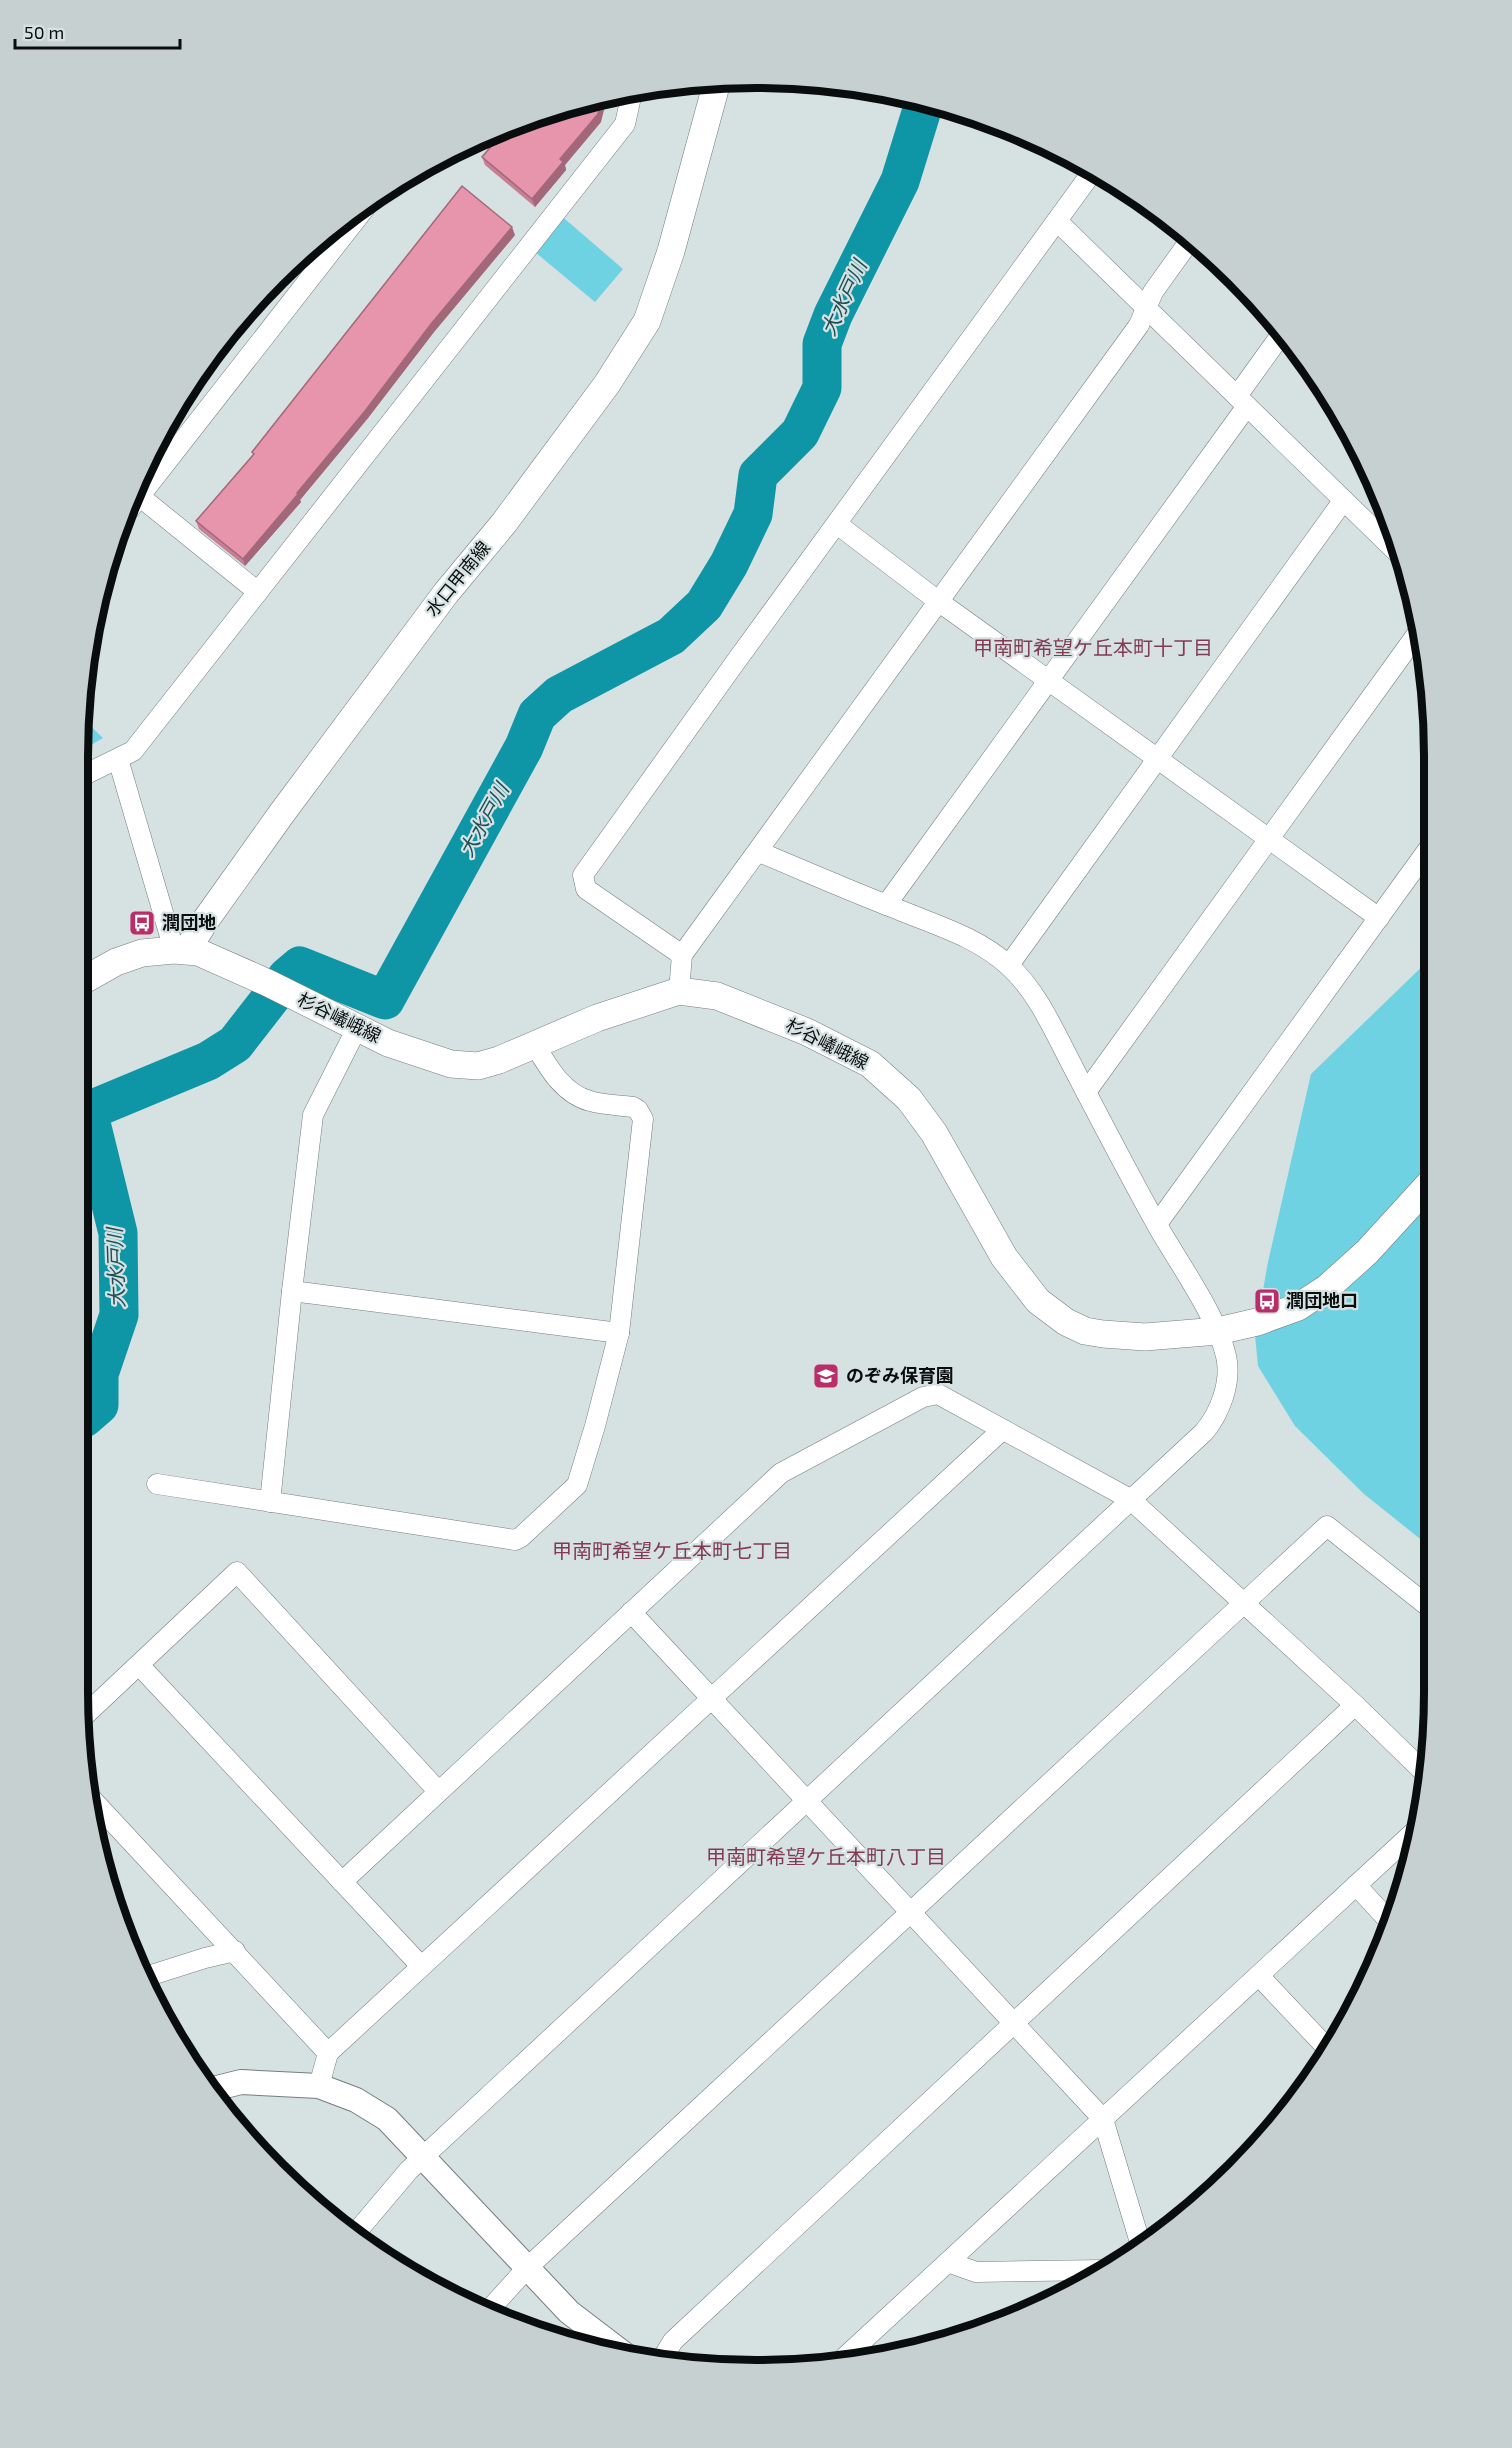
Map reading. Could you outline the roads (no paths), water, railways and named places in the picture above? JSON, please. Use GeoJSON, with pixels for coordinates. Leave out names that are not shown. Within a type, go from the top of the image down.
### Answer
{"type":"FeatureCollection","features":[{"type":"Feature","properties":{"kind":"main road","name":"水口甲南線"},"geometry":{"type":"LineString","coordinates":[[180,950],[205,921],[276,821],[446,593],[504,523],[607,384],[646,321],[671,251],[715,90]]}},
{"type":"Feature","properties":{"kind":"main road"},"geometry":{"type":"LineString","coordinates":[[88,975],[142,953],[180,950]]}},
{"type":"Feature","properties":{"kind":"main road","name":"杉谷嶬峨線"},"geometry":{"type":"LineString","coordinates":[[180,950],[208,956],[357,1028],[424,1057],[452,1064],[478,1065],[499,1060],[597,1018],[679,991],[717,996],[769,1015],[870,1064],[909,1099],[934,1133],[1004,1257],[1038,1301],[1066,1322],[1086,1331],[1145,1338],[1218,1331],[1257,1322],[1298,1307],[1327,1288],[1367,1252],[1424,1190]]}},
{"type":"Feature","properties":{"kind":"street"},"geometry":{"type":"LineString","coordinates":[[88,773],[133,751],[625,124],[630,100]]}},
{"type":"Feature","properties":{"kind":"street"},"geometry":{"type":"LineString","coordinates":[[682,955],[586,889],[583,875],[1089,177]]}},
{"type":"Feature","properties":{"kind":"street"},"geometry":{"type":"LineString","coordinates":[[1057,221],[1389,545]]}},
{"type":"Feature","properties":{"kind":"street"},"geometry":{"type":"LineString","coordinates":[[150,476],[351,225]]}},
{"type":"Feature","properties":{"kind":"street"},"geometry":{"type":"LineString","coordinates":[[679,991],[682,955],[1140,325],[1153,292],[1186,246]]}},
{"type":"Feature","properties":{"kind":"street"},"geometry":{"type":"LineString","coordinates":[[886,905],[1048,680],[1242,401],[1278,340]]}},
{"type":"Feature","properties":{"kind":"street"},"geometry":{"type":"LineString","coordinates":[[141,498],[258,592]]}},
{"type":"Feature","properties":{"kind":"street"},"geometry":{"type":"LineString","coordinates":[[1009,965],[1159,760],[1343,501]]}},
{"type":"Feature","properties":{"kind":"street"},"geometry":{"type":"LineString","coordinates":[[837,524],[938,602],[1379,918]]}},
{"type":"Feature","properties":{"kind":"street"},"geometry":{"type":"LineString","coordinates":[[1086,1092],[1413,639]]}},
{"type":"Feature","properties":{"kind":"street"},"geometry":{"type":"LineString","coordinates":[[118,759],[180,950]]}},
{"type":"Feature","properties":{"kind":"street"},"geometry":{"type":"LineString","coordinates":[[359,2229],[409,2170],[1213,1422],[1222,1402],[1227,1358],[1218,1331],[1157,1224],[1032,993],[1009,965],[974,941],[759,852]]}},
{"type":"Feature","properties":{"kind":"street"},"geometry":{"type":"LineString","coordinates":[[1157,1224],[1424,855]]}},
{"type":"Feature","properties":{"kind":"street"},"geometry":{"type":"LineString","coordinates":[[270,1502],[291,1292],[314,1115],[357,1028]]}},
{"type":"Feature","properties":{"kind":"street"},"geometry":{"type":"LineString","coordinates":[[157,1484],[515,1539],[521,1537],[577,1485],[620,1333],[643,1119],[638,1110],[633,1107],[588,1101],[571,1091],[551,1072],[535,1045]]}},
{"type":"Feature","properties":{"kind":"street"},"geometry":{"type":"LineString","coordinates":[[291,1292],[620,1333]]}},
{"type":"Feature","properties":{"kind":"street"},"geometry":{"type":"LineString","coordinates":[[342,1882],[781,1473],[923,1397],[938,1394],[1130,1500],[1355,1705],[1419,1767]]}},
{"type":"Feature","properties":{"kind":"street"},"geometry":{"type":"LineString","coordinates":[[319,2086],[328,2053],[1002,1430]]}},
{"type":"Feature","properties":{"kind":"street"},"geometry":{"type":"LineString","coordinates":[[493,2305],[526,2268],[1327,1526],[1424,1602]]}},
{"type":"Feature","properties":{"kind":"street"},"geometry":{"type":"LineString","coordinates":[[89,1711],[237,1572],[438,1791]]}},
{"type":"Feature","properties":{"kind":"street"},"geometry":{"type":"LineString","coordinates":[[631,1612],[1103,2119],[1139,2238]]}},
{"type":"Feature","properties":{"kind":"street"},"geometry":{"type":"LineString","coordinates":[[139,1665],[421,1966]]}},
{"type":"Feature","properties":{"kind":"street"},"geometry":{"type":"LineString","coordinates":[[665,2353],[673,2341],[1355,1705]]}},
{"type":"Feature","properties":{"kind":"street"},"geometry":{"type":"LineString","coordinates":[[98,1806],[328,2053]]}},
{"type":"Feature","properties":{"kind":"street"},"geometry":{"type":"LineString","coordinates":[[849,2353],[1407,1838]]}},
{"type":"Feature","properties":{"kind":"street"},"geometry":{"type":"LineString","coordinates":[[1356,1885],[1385,1916]]}},
{"type":"Feature","properties":{"kind":"street"},"geometry":{"type":"LineString","coordinates":[[151,1974],[235,1951]]}},
{"type":"Feature","properties":{"kind":"street"},"geometry":{"type":"LineString","coordinates":[[1259,1976],[1323,2044]]}},
{"type":"Feature","properties":{"kind":"street"},"geometry":{"type":"LineString","coordinates":[[219,2088],[241,2082],[319,2086],[356,2100],[387,2119],[425,2156],[569,2312],[610,2343]]}},
{"type":"Feature","properties":{"kind":"street"},"geometry":{"type":"LineString","coordinates":[[948,2262],[976,2272],[1090,2270]]}},
{"type":"Feature","properties":{"kind":"waterway","name":"大水戸川"},"geometry":{"type":"LineString","coordinates":[[88,1111],[208,1061],[235,1044],[287,977],[300,966],[385,1000],[524,747],[537,715],[559,695],[671,636],[704,605],[729,564],[753,514],[758,475],[800,433],[822,388],[822,344],[833,315],[900,181],[922,109]]}},
{"type":"Feature","properties":{"kind":"waterway","name":"大水戸川"},"geometry":{"type":"LineString","coordinates":[[88,1111],[118,1233],[119,1315],[99,1374],[99,1405],[88,1415]]}},
{"type":"Feature","properties":{"kind":"place","name":"潤団地"},"geometry":{"type":"Point","coordinates":[142,923]}},
{"type":"Feature","properties":{"kind":"place","name":"潤団地口"},"geometry":{"type":"Point","coordinates":[1267,1301]}},
{"type":"Feature","properties":{"kind":"place","name":"のぞみ保育園"},"geometry":{"type":"Point","coordinates":[826,1376]}},
{"type":"Feature","properties":{"kind":"district","name":"甲南町希望ケ丘本町十丁目"},"geometry":{"type":"Point","coordinates":[1093,648]}},
{"type":"Feature","properties":{"kind":"district","name":"甲南町希望ケ丘本町七丁目"},"geometry":{"type":"Point","coordinates":[672,1551]}},
{"type":"Feature","properties":{"kind":"district","name":"甲南町希望ケ丘本町八丁目"},"geometry":{"type":"Point","coordinates":[826,1857]}}]}
